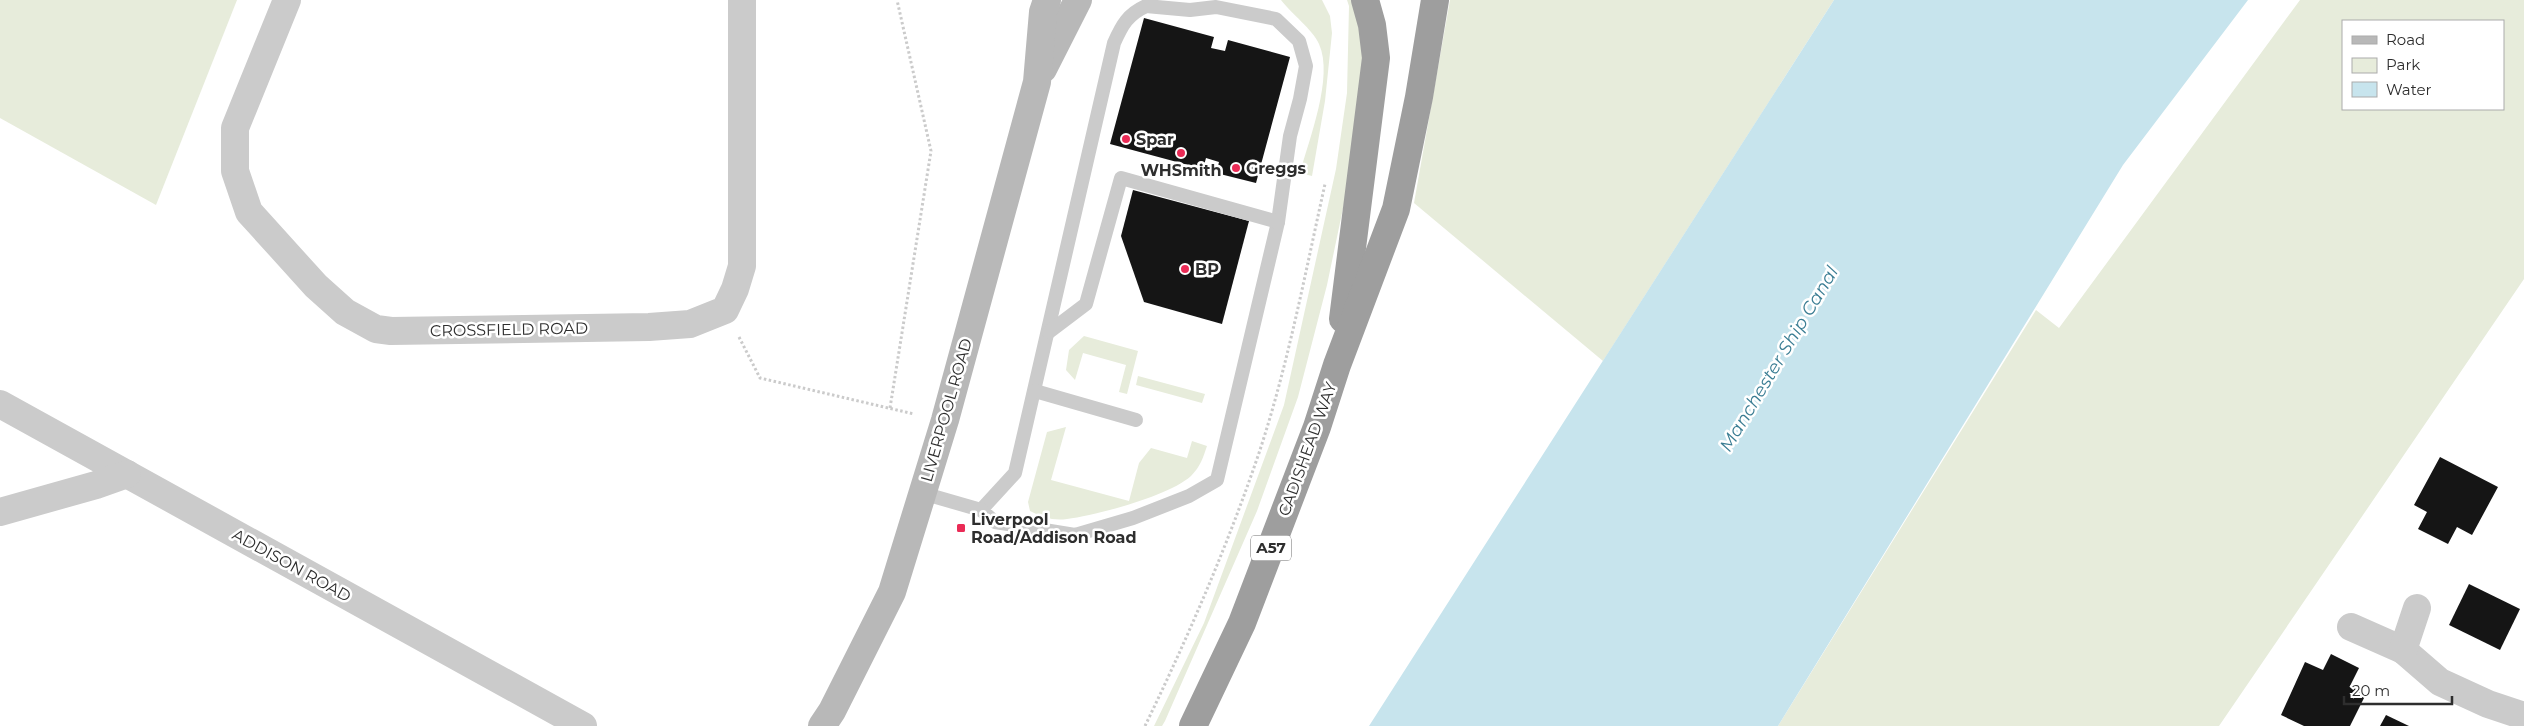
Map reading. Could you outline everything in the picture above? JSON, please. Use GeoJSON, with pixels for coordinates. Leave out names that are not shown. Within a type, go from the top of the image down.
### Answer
{"type":"FeatureCollection","features":[{"type":"Feature","properties":{"kind":"highway","name":"CADISHEAD WAY"},"geometry":{"type":"LineString","coordinates":[[1337,365],[1376,58],[1372,25],[1365,0]]}},
{"type":"Feature","properties":{"kind":"highway","name":"CADISHEAD WAY"},"geometry":{"type":"LineString","coordinates":[[1193,726],[1242,623],[1317,427],[1337,365],[1396,209],[1419,97],[1435,0]]}},
{"type":"Feature","properties":{"kind":"main road","name":"LIVERPOOL ROAD"},"geometry":{"type":"LineString","coordinates":[[822,726],[892,592],[944,420],[1037,82],[1043,12],[1047,0]]}},
{"type":"Feature","properties":{"kind":"main road","name":"LIVERPOOL ROAD"},"geometry":{"type":"LineString","coordinates":[[1037,82],[1078,0]]}},
{"type":"Feature","properties":{"kind":"street","name":"CROSSFIELD ROAD"},"geometry":{"type":"LineString","coordinates":[[286,0],[234,128],[235,171],[249,212],[316,286],[345,312],[376,329],[391,331],[690,324],[725,310]]}},
{"type":"Feature","properties":{"kind":"street"},"geometry":{"type":"LineString","coordinates":[[725,310],[735,290],[742,266],[742,0]]}},
{"type":"Feature","properties":{"kind":"street","name":"ADDISON ROAD"},"geometry":{"type":"LineString","coordinates":[[0,404],[583,726]]}},
{"type":"Feature","properties":{"kind":"street"},"geometry":{"type":"LineString","coordinates":[[0,512],[96,486],[127,474]]}},
{"type":"Feature","properties":{"kind":"street"},"geometry":{"type":"LineString","coordinates":[[2403,650],[2417,608]]}},
{"type":"Feature","properties":{"kind":"street"},"geometry":{"type":"LineString","coordinates":[[2351,627],[2403,650],[2440,682],[2488,704],[2524,716]]}},
{"type":"Feature","properties":{"kind":"lane"},"geometry":{"type":"LineString","coordinates":[[922,494],[981,510],[995,522],[1075,535],[1132,518],[1189,496],[1217,480],[1278,222],[1290,136],[1300,99],[1306,66],[1300,41],[1276,19],[1216,7],[1190,10],[1171,6],[1146,6],[1133,12],[1123,22],[1107,68],[1049,332],[1015,473],[981,510]]}},
{"type":"Feature","properties":{"kind":"lane"},"geometry":{"type":"LineString","coordinates":[[1049,332],[1086,304],[1121,178],[1278,222]]}},
{"type":"Feature","properties":{"kind":"lane"},"geometry":{"type":"LineString","coordinates":[[1034,391],[1136,420]]}},
{"type":"Feature","properties":{"kind":"path"},"geometry":{"type":"LineString","coordinates":[[890,408],[931,151],[898,0]]}},
{"type":"Feature","properties":{"kind":"path"},"geometry":{"type":"LineString","coordinates":[[725,310],[760,378],[944,420]]}},
{"type":"Feature","properties":{"kind":"green space"},"geometry":{"type":"Polygon","coordinates":[[[0,0],[237,0],[156,205],[0,118],[0,0]]]}},
{"type":"Feature","properties":{"kind":"green space"},"geometry":{"type":"Polygon","coordinates":[[[1281,0],[1322,0],[1330,16],[1332,33],[1325,101],[1312,176],[1300,173],[1319,108],[1324,73],[1323,58],[1316,39],[1281,0]]]}},
{"type":"Feature","properties":{"kind":"green space"},"geometry":{"type":"Polygon","coordinates":[[[1347,0],[1361,0],[1366,46],[1351,170],[1327,285],[1298,397],[1257,511],[1165,721],[1162,726],[1154,726],[1204,623],[1284,405],[1336,169],[1347,93],[1349,6],[1347,0]]]}},
{"type":"Feature","properties":{"kind":"green space"},"geometry":{"type":"Polygon","coordinates":[[[1450,0],[1834,0],[1603,361],[1414,203],[1450,0]]]}},
{"type":"Feature","properties":{"kind":"green space"},"geometry":{"type":"Polygon","coordinates":[[[2300,0],[2524,0],[2524,279],[2219,726],[1778,726],[2036,310],[2059,328],[2300,0]]]}},
{"type":"Feature","properties":{"kind":"green space"},"geometry":{"type":"Polygon","coordinates":[[[1084,336],[1138,351],[1127,394],[1119,392],[1126,365],[1083,353],[1075,380],[1066,370],[1069,350],[1084,336]]]}},
{"type":"Feature","properties":{"kind":"green space"},"geometry":{"type":"Polygon","coordinates":[[[1138,376],[1205,394],[1202,403],[1136,385],[1138,376]]]}},
{"type":"Feature","properties":{"kind":"green space"},"geometry":{"type":"Polygon","coordinates":[[[1066,427],[1051,480],[1129,501],[1139,463],[1151,448],[1187,458],[1192,441],[1207,446],[1201,462],[1194,473],[1167,491],[1096,513],[1067,519],[1052,519],[1030,511],[1028,502],[1047,432],[1066,427]]]}},
{"type":"Feature","properties":{"kind":"water","name":"Manchester Ship Canal"},"geometry":{"type":"Polygon","coordinates":[[[1834,0],[2248,0],[2123,165],[1778,726],[1369,726],[1834,0]]]}},
{"type":"Feature","properties":{"kind":"building"},"geometry":{"type":"Polygon","coordinates":[[[1144,18],[1214,37],[1211,48],[1225,51],[1228,40],[1290,57],[1256,183],[1216,173],[1219,162],[1206,158],[1203,169],[1110,144],[1144,18]]]}},
{"type":"Feature","properties":{"kind":"building","name":"BP"},"geometry":{"type":"Polygon","coordinates":[[[1133,190],[1249,221],[1222,324],[1144,302],[1121,236],[1133,190]]]}},
{"type":"Feature","properties":{"kind":"building"},"geometry":{"type":"Polygon","coordinates":[[[2440,457],[2498,487],[2472,535],[2457,527],[2448,544],[2418,529],[2427,512],[2414,505],[2440,457]]]}},
{"type":"Feature","properties":{"kind":"building"},"geometry":{"type":"Polygon","coordinates":[[[2469,584],[2520,609],[2500,650],[2449,625],[2469,584]]]}},
{"type":"Feature","properties":{"kind":"building"},"geometry":{"type":"Polygon","coordinates":[[[2331,654],[2359,668],[2350,686],[2366,694],[2350,726],[2304,726],[2281,715],[2305,662],[2323,670],[2331,654]]]}},
{"type":"Feature","properties":{"kind":"building"},"geometry":{"type":"Polygon","coordinates":[[[2386,715],[2409,726],[2380,726],[2386,715]]]}},
{"type":"Feature","properties":{"kind":"place","name":"Spar"},"geometry":{"type":"Point","coordinates":[1126,139]}},
{"type":"Feature","properties":{"kind":"place","name":"WHSmith"},"geometry":{"type":"Point","coordinates":[1181,153]}},
{"type":"Feature","properties":{"kind":"place","name":"Greggs"},"geometry":{"type":"Point","coordinates":[1236,168]}},
{"type":"Feature","properties":{"kind":"place","name":"BP"},"geometry":{"type":"Point","coordinates":[1185,269]}},
{"type":"Feature","properties":{"kind":"place","name":"Liverpool Road/Addison Road"},"geometry":{"type":"Point","coordinates":[961,528]}}]}
